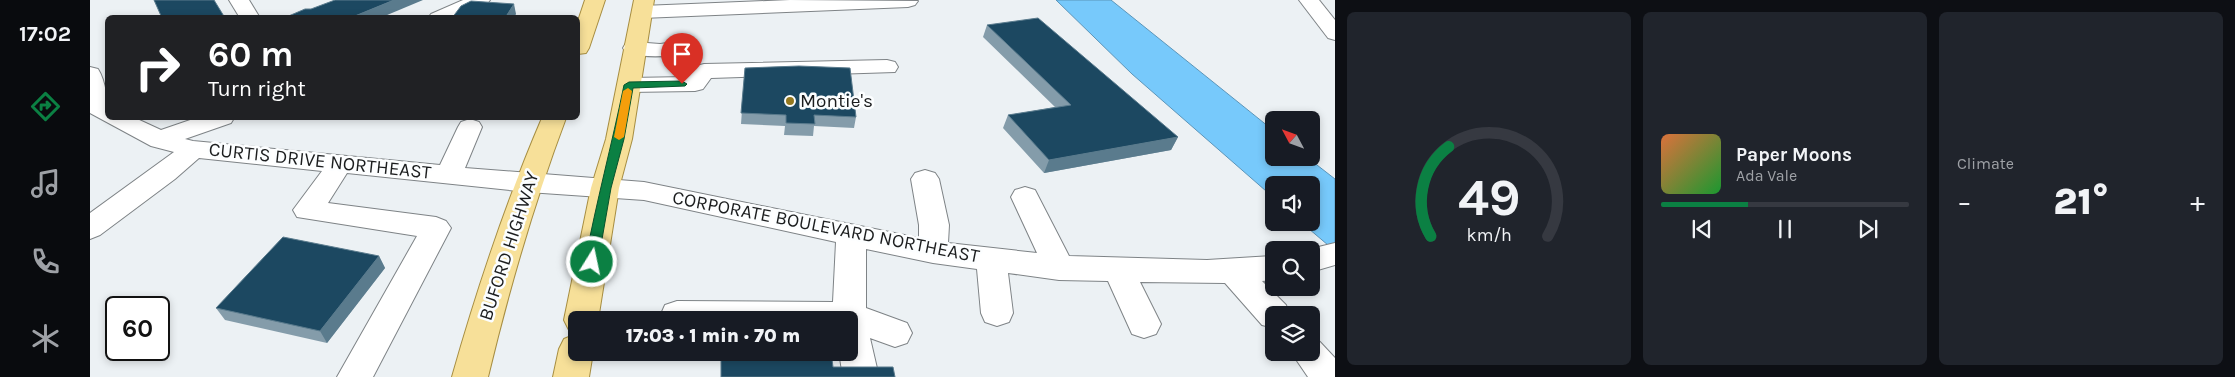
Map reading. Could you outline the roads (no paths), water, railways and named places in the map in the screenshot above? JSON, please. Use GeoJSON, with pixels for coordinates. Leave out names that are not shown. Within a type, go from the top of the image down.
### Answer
{"type":"FeatureCollection","features":[{"type":"Feature","properties":{"kind":"main road"},"geometry":{"type":"LineString","coordinates":[[580,42],[595,0]]}},
{"type":"Feature","properties":{"kind":"main road"},"geometry":{"type":"LineString","coordinates":[[583,311],[605,188],[618,139],[643,6]]}},
{"type":"Feature","properties":{"kind":"main road","name":"BUFORD HIGHWAY"},"geometry":{"type":"LineString","coordinates":[[470,377],[528,183],[553,120]]}},
{"type":"Feature","properties":{"kind":"main road"},"geometry":{"type":"LineString","coordinates":[[571,377],[574,361]]}},
{"type":"Feature","properties":{"kind":"street"},"geometry":{"type":"LineString","coordinates":[[239,0],[248,15]]}},
{"type":"Feature","properties":{"kind":"street"},"geometry":{"type":"LineString","coordinates":[[445,15],[480,0]]}},
{"type":"Feature","properties":{"kind":"street"},"geometry":{"type":"LineString","coordinates":[[643,6],[908,0]]}},
{"type":"Feature","properties":{"kind":"street"},"geometry":{"type":"LineString","coordinates":[[1309,0],[1335,34]]}},
{"type":"Feature","properties":{"kind":"street"},"geometry":{"type":"LineString","coordinates":[[634,48],[660,50],[683,47]]}},
{"type":"Feature","properties":{"kind":"street"},"geometry":{"type":"LineString","coordinates":[[629,85],[696,84],[704,71],[887,67]]}},
{"type":"Feature","properties":{"kind":"street","name":"CURTIS DRIVE NORTHEAST"},"geometry":{"type":"LineString","coordinates":[[90,74],[102,111]]}},
{"type":"Feature","properties":{"kind":"street","name":"CURTIS DRIVE NORTHEAST"},"geometry":{"type":"LineString","coordinates":[[120,120],[160,140],[193,149],[528,183]]}},
{"type":"Feature","properties":{"kind":"street"},"geometry":{"type":"LineString","coordinates":[[160,140],[187,128],[215,120]]}},
{"type":"Feature","properties":{"kind":"street"},"geometry":{"type":"LineString","coordinates":[[448,174],[470,127]]}},
{"type":"Feature","properties":{"kind":"street"},"geometry":{"type":"LineString","coordinates":[[90,228],[166,173],[193,149]]}},
{"type":"Feature","properties":{"kind":"street"},"geometry":{"type":"LineString","coordinates":[[341,163],[310,207],[436,228],[355,377]]}},
{"type":"Feature","properties":{"kind":"street"},"geometry":{"type":"LineString","coordinates":[[925,180],[934,225],[933,252]]}},
{"type":"Feature","properties":{"kind":"street","name":"CORPORATE BOULEVARD NORTHEAST"},"geometry":{"type":"LineString","coordinates":[[528,183],[644,191],[933,252],[1059,268],[1234,271],[1265,269]]}},
{"type":"Feature","properties":{"kind":"street"},"geometry":{"type":"LineString","coordinates":[[1025,197],[1059,268]]}},
{"type":"Feature","properties":{"kind":"street"},"geometry":{"type":"LineString","coordinates":[[848,311],[851,234]]}},
{"type":"Feature","properties":{"kind":"street"},"geometry":{"type":"LineString","coordinates":[[1320,258],[1335,254]]}},
{"type":"Feature","properties":{"kind":"street"},"geometry":{"type":"LineString","coordinates":[[991,259],[997,313]]}},
{"type":"Feature","properties":{"kind":"street"},"geometry":{"type":"LineString","coordinates":[[1118,270],[1144,324]]}},
{"type":"Feature","properties":{"kind":"street"},"geometry":{"type":"LineString","coordinates":[[1234,271],[1266,306]]}},
{"type":"Feature","properties":{"kind":"street"},"geometry":{"type":"LineString","coordinates":[[858,320],[895,333]]}},
{"type":"Feature","properties":{"kind":"street"},"geometry":{"type":"LineString","coordinates":[[858,361],[861,377]]}},
{"type":"Feature","properties":{"kind":"street"},"geometry":{"type":"LineString","coordinates":[[1316,361],[1330,377]]}},
{"type":"Feature","properties":{"kind":"water"},"geometry":{"type":"Polygon","coordinates":[[[1056,0],[1111,0],[1265,124],[1265,166],[1318,166],[1335,179],[1335,251],[1311,231],[1320,231],[1320,176],[1265,176],[1265,190],[1132,74],[1056,0]]]}},
{"type":"Feature","properties":{"kind":"place","name":"Montie's"},"geometry":{"type":"Point","coordinates":[790,101]}}]}
